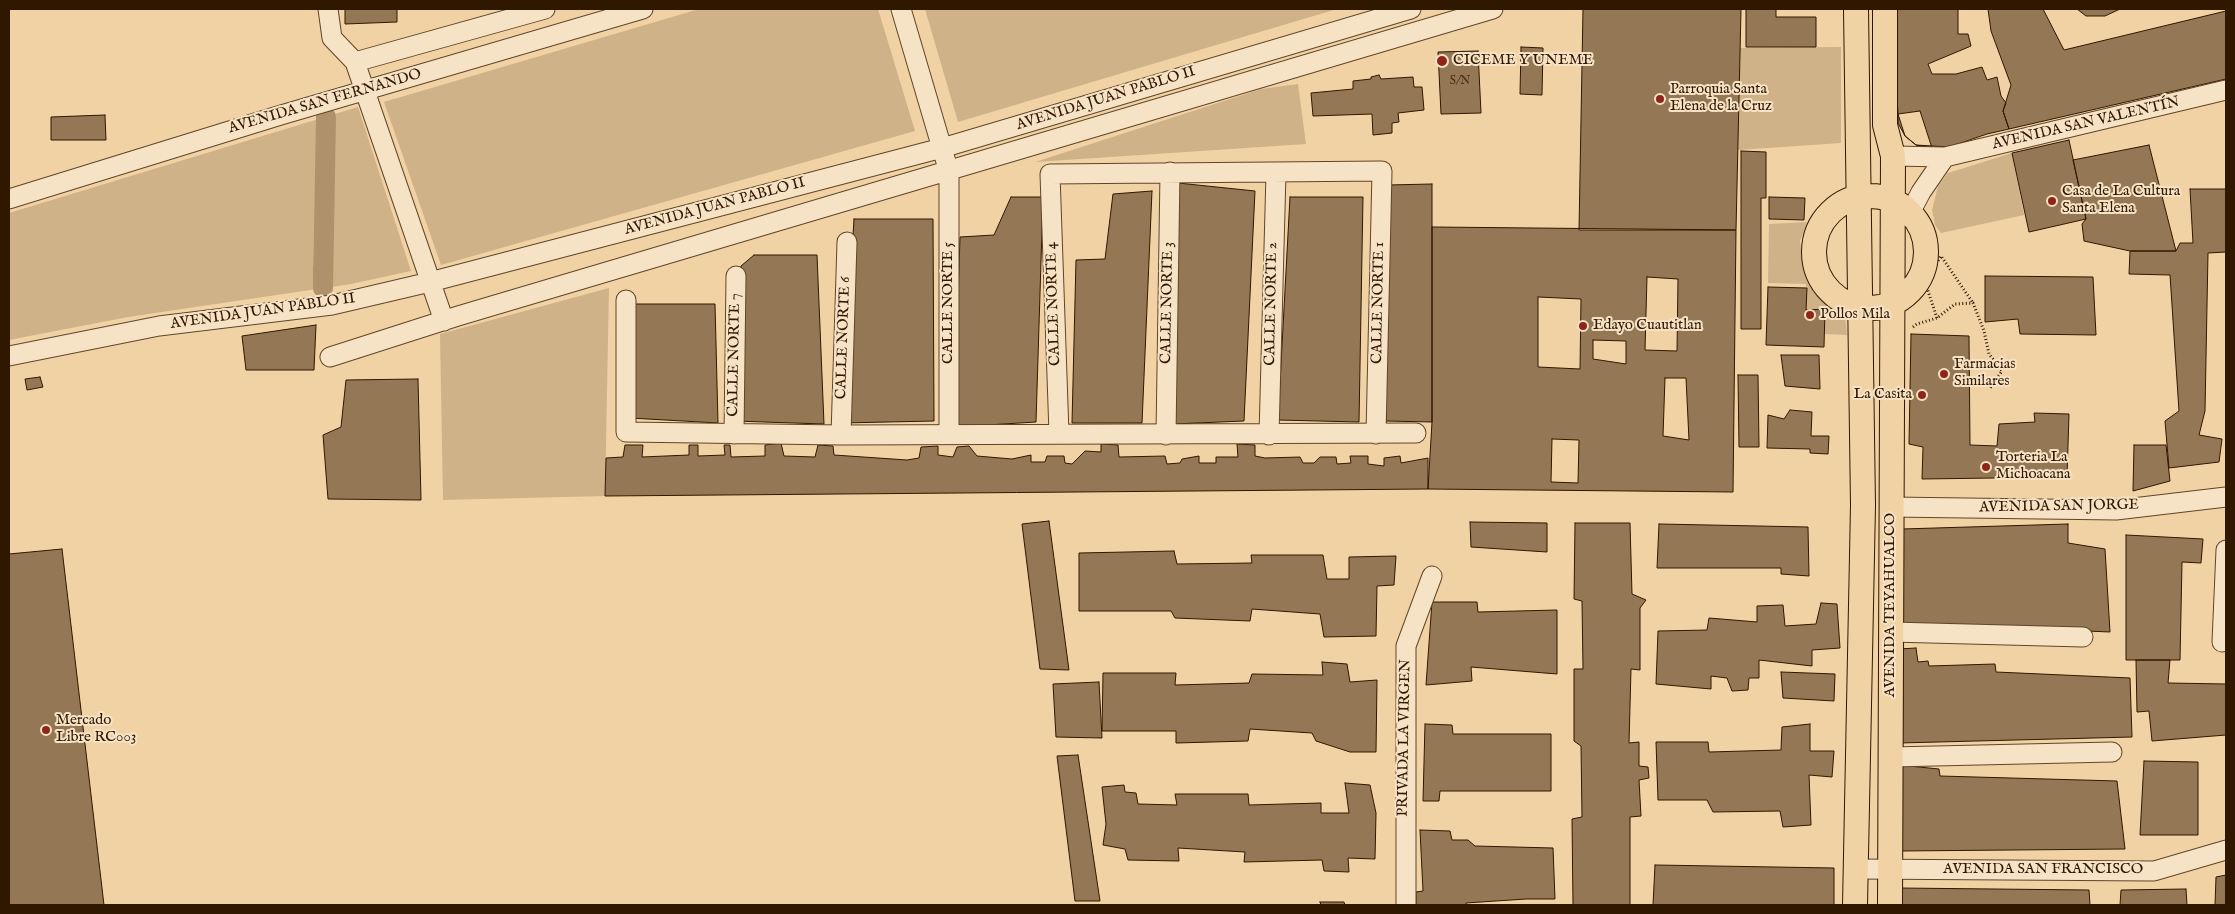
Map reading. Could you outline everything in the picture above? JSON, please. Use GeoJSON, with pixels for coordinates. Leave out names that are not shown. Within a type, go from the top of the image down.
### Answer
{"type":"FeatureCollection","features":[{"type":"Feature","properties":{"kind":"main road","name":"AVENIDA TEYAHUALCO"},"geometry":{"type":"LineString","coordinates":[[1855,905],[1863,505],[1856,9]]}},
{"type":"Feature","properties":{"kind":"main road","name":"AVENIDA TEYAHUALCO"},"geometry":{"type":"LineString","coordinates":[[1885,9],[1884,125],[1894,156],[1901,206],[1892,304],[1890,905]]}},
{"type":"Feature","properties":{"kind":"main road"},"geometry":{"type":"LineString","coordinates":[[1859,197],[1882,197],[1901,206],[1920,226],[1925,240],[1926,260],[1920,278],[1909,294],[1892,304],[1860,308],[1840,299],[1824,284],[1815,264],[1815,242],[1823,221],[1842,202],[1859,197]]}},
{"type":"Feature","properties":{"kind":"street"},"geometry":{"type":"LineString","coordinates":[[328,9],[332,38],[355,62],[444,321]]}},
{"type":"Feature","properties":{"kind":"street"},"geometry":{"type":"LineString","coordinates":[[355,62],[545,9]]}},
{"type":"Feature","properties":{"kind":"street","name":"AVENIDA SAN FERNANDO"},"geometry":{"type":"LineString","coordinates":[[9,199],[364,91],[643,9]]}},
{"type":"Feature","properties":{"kind":"street","name":"CALLE NORTE 5"},"geometry":{"type":"LineString","coordinates":[[901,9],[949,172],[949,433]]}},
{"type":"Feature","properties":{"kind":"street","name":"AVENIDA JUAN PABLO II"},"geometry":{"type":"LineString","coordinates":[[9,356],[159,326],[332,305],[430,282],[942,148],[1411,9]]}},
{"type":"Feature","properties":{"kind":"street"},"geometry":{"type":"LineString","coordinates":[[330,357],[444,321],[1493,9]]}},
{"type":"Feature","properties":{"kind":"street","name":"AVENIDA SAN VALENTÍN"},"geometry":{"type":"LineString","coordinates":[[1894,156],[1945,157],[2226,90]]}},
{"type":"Feature","properties":{"kind":"street"},"geometry":{"type":"LineString","coordinates":[[1901,206],[1921,192],[1945,157]]}},
{"type":"Feature","properties":{"kind":"street","name":"CALLE NORTE 1"},"geometry":{"type":"LineString","coordinates":[[1276,173],[1382,171],[1376,434]]}},
{"type":"Feature","properties":{"kind":"street"},"geometry":{"type":"LineString","coordinates":[[1170,172],[1276,173]]}},
{"type":"Feature","properties":{"kind":"street","name":"CALLE NORTE 4"},"geometry":{"type":"LineString","coordinates":[[1059,434],[1050,174],[1170,172]]}},
{"type":"Feature","properties":{"kind":"street","name":"CALLE NORTE 3"},"geometry":{"type":"LineString","coordinates":[[1166,435],[1170,172]]}},
{"type":"Feature","properties":{"kind":"street","name":"CALLE NORTE 2"},"geometry":{"type":"LineString","coordinates":[[1269,435],[1276,173]]}},
{"type":"Feature","properties":{"kind":"street","name":"CALLE NORTE 6"},"geometry":{"type":"LineString","coordinates":[[842,435],[847,242]]}},
{"type":"Feature","properties":{"kind":"street","name":"CALLE NORTE 7"},"geometry":{"type":"LineString","coordinates":[[734,434],[736,276]]}},
{"type":"Feature","properties":{"kind":"street"},"geometry":{"type":"LineString","coordinates":[[626,300],[626,432],[842,435],[949,433],[1269,435],[1416,433]]}},
{"type":"Feature","properties":{"kind":"street","name":"AVENIDA SAN JORGE"},"geometry":{"type":"LineString","coordinates":[[1891,507],[2116,510],[2226,497]]}},
{"type":"Feature","properties":{"kind":"street"},"geometry":{"type":"LineString","coordinates":[[2222,642],[2226,550]]}},
{"type":"Feature","properties":{"kind":"street","name":"PRIVADA LA VIRGEN"},"geometry":{"type":"LineString","coordinates":[[1406,905],[1406,646],[1432,576]]}},
{"type":"Feature","properties":{"kind":"street"},"geometry":{"type":"LineString","coordinates":[[1891,632],[2083,637]]}},
{"type":"Feature","properties":{"kind":"street"},"geometry":{"type":"LineString","coordinates":[[1891,756],[2112,752]]}},
{"type":"Feature","properties":{"kind":"street","name":"AVENIDA SAN FRANCISCO"},"geometry":{"type":"LineString","coordinates":[[1856,869],[2154,871],[2226,850]]}},
{"type":"Feature","properties":{"kind":"path"},"geometry":{"type":"LineString","coordinates":[[1937,318],[1926,282],[1941,256],[1973,303],[1984,331],[1989,354],[2002,371],[1990,388]]}},
{"type":"Feature","properties":{"kind":"path"},"geometry":{"type":"LineString","coordinates":[[1917,324],[1937,318],[1955,304],[1973,303]]}},
{"type":"Feature","properties":{"kind":"shaded area"},"geometry":{"type":"Polygon","coordinates":[[[699,9],[878,9],[915,131],[441,265],[384,102],[699,9]]]}},
{"type":"Feature","properties":{"kind":"shaded area"},"geometry":{"type":"Polygon","coordinates":[[[925,9],[1337,9],[958,122],[925,9]]]}},
{"type":"Feature","properties":{"kind":"shaded area"},"geometry":{"type":"Polygon","coordinates":[[[1841,47],[1841,143],[1738,150],[1740,48],[1841,47]]]}},
{"type":"Feature","properties":{"kind":"shaded area"},"geometry":{"type":"Polygon","coordinates":[[[1298,84],[1306,144],[1035,162],[1261,89],[1298,84]]]}},
{"type":"Feature","properties":{"kind":"shaded area"},"geometry":{"type":"Polygon","coordinates":[[[358,107],[411,271],[351,284],[128,317],[9,340],[9,213],[358,107]]]}},
{"type":"Feature","properties":{"kind":"shaded area"},"geometry":{"type":"Polygon","coordinates":[[[2012,153],[2024,215],[1941,233],[1935,225],[1932,210],[1938,186],[1948,173],[2012,153]]]}},
{"type":"Feature","properties":{"kind":"shaded area"},"geometry":{"type":"Polygon","coordinates":[[[1807,222],[1800,241],[1802,260],[1812,284],[1824,297],[1844,305],[1847,335],[1825,334],[1825,309],[1806,310],[1806,284],[1768,283],[1769,224],[1807,222]]]}},
{"type":"Feature","properties":{"kind":"shaded area"},"geometry":{"type":"Polygon","coordinates":[[[609,288],[605,496],[443,500],[440,334],[609,288]]]}},
{"type":"Feature","properties":{"kind":"building"},"geometry":{"type":"Polygon","coordinates":[[[345,9],[397,9],[397,22],[345,24],[345,9]]]}},
{"type":"Feature","properties":{"kind":"building","name":"Parroquia Santa Elena de la Cruz"},"geometry":{"type":"Polygon","coordinates":[[[1583,9],[1741,9],[1736,230],[1579,230],[1583,9]]]}},
{"type":"Feature","properties":{"kind":"building"},"geometry":{"type":"Polygon","coordinates":[[[1746,9],[1776,9],[1776,17],[1816,17],[1816,47],[1746,47],[1746,9]]]}},
{"type":"Feature","properties":{"kind":"building"},"geometry":{"type":"Polygon","coordinates":[[[1892,9],[1958,9],[1958,34],[1968,34],[1971,46],[1928,64],[1932,74],[1956,74],[1982,67],[1987,80],[1997,77],[2001,96],[2006,103],[2003,111],[2009,129],[1987,134],[1949,147],[1916,145],[1905,136],[1898,114],[1892,9]]]}},
{"type":"Feature","properties":{"kind":"building"},"geometry":{"type":"Polygon","coordinates":[[[1988,9],[2043,9],[2064,50],[2226,11],[2226,79],[2009,129],[2003,111],[2011,85],[1991,31],[1988,9]]]}},
{"type":"Feature","properties":{"kind":"building"},"geometry":{"type":"Polygon","coordinates":[[[2077,9],[2120,9],[2105,16],[2086,16],[2077,9]]]}},
{"type":"Feature","properties":{"kind":"building"},"geometry":{"type":"Polygon","coordinates":[[[1521,47],[1543,48],[1542,95],[1520,94],[1521,47]]]}},
{"type":"Feature","properties":{"kind":"building"},"geometry":{"type":"Polygon","coordinates":[[[1478,51],[1481,113],[1441,114],[1438,52],[1478,51]]]}},
{"type":"Feature","properties":{"kind":"building"},"geometry":{"type":"Polygon","coordinates":[[[1379,75],[1381,79],[1413,77],[1414,87],[1422,87],[1424,110],[1398,113],[1399,122],[1392,123],[1392,133],[1373,135],[1372,114],[1313,116],[1311,93],[1353,89],[1353,81],[1371,79],[1371,77],[1379,75]]]}},
{"type":"Feature","properties":{"kind":"building"},"geometry":{"type":"Polygon","coordinates":[[[1920,111],[1932,148],[1916,145],[1905,136],[1898,123],[1898,114],[1920,111]]]}},
{"type":"Feature","properties":{"kind":"building"},"geometry":{"type":"Polygon","coordinates":[[[105,115],[106,140],[51,140],[51,117],[105,115]]]}},
{"type":"Feature","properties":{"kind":"building","name":"Casa de La Cultura Santa Elena"},"geometry":{"type":"Polygon","coordinates":[[[2069,140],[2086,219],[2029,232],[2012,153],[2069,140]]]}},
{"type":"Feature","properties":{"kind":"building"},"geometry":{"type":"Polygon","coordinates":[[[2149,145],[2176,251],[2130,251],[2084,241],[2082,224],[2086,219],[2073,160],[2149,145]]]}},
{"type":"Feature","properties":{"kind":"building"},"geometry":{"type":"Polygon","coordinates":[[[1741,151],[1766,152],[1766,198],[1761,198],[1761,329],[1741,329],[1741,151]]]}},
{"type":"Feature","properties":{"kind":"building"},"geometry":{"type":"Polygon","coordinates":[[[1178,183],[1255,191],[1244,421],[1173,424],[1178,183]]]}},
{"type":"Feature","properties":{"kind":"building"},"geometry":{"type":"Polygon","coordinates":[[[1432,184],[1432,422],[1386,421],[1388,185],[1432,184]]]}},
{"type":"Feature","properties":{"kind":"building"},"geometry":{"type":"Polygon","coordinates":[[[2190,189],[2226,189],[2226,252],[2208,253],[2205,411],[2199,435],[2222,439],[2219,462],[2169,468],[2165,421],[2179,411],[2170,275],[2129,274],[2130,251],[2176,251],[2180,243],[2193,243],[2190,189]]]}},
{"type":"Feature","properties":{"kind":"building"},"geometry":{"type":"Polygon","coordinates":[[[1152,191],[1142,423],[1072,423],[1076,260],[1105,259],[1113,194],[1152,191]]]}},
{"type":"Feature","properties":{"kind":"building"},"geometry":{"type":"Polygon","coordinates":[[[1011,197],[1043,197],[1036,422],[954,427],[960,237],[994,235],[1011,197]]]}},
{"type":"Feature","properties":{"kind":"building"},"geometry":{"type":"Polygon","coordinates":[[[1290,197],[1363,197],[1359,422],[1278,420],[1290,197]]]}},
{"type":"Feature","properties":{"kind":"building"},"geometry":{"type":"Polygon","coordinates":[[[1769,197],[1805,198],[1804,220],[1769,219],[1769,197]]]}},
{"type":"Feature","properties":{"kind":"building"},"geometry":{"type":"Polygon","coordinates":[[[854,219],[933,219],[934,421],[842,423],[854,219]]]}},
{"type":"Feature","properties":{"kind":"building","name":"Edayo Cuautitlan"},"geometry":{"type":"Polygon","coordinates":[[[1432,227],[1736,230],[1733,492],[1428,489],[1432,422],[1432,227]]]}},
{"type":"Feature","properties":{"kind":"building"},"geometry":{"type":"Polygon","coordinates":[[[754,255],[817,255],[824,424],[734,421],[741,266],[754,255]]]}},
{"type":"Feature","properties":{"kind":"building"},"geometry":{"type":"Polygon","coordinates":[[[1985,276],[2093,277],[2096,335],[2020,334],[2018,319],[1985,322],[1985,276]]]}},
{"type":"Feature","properties":{"kind":"building"},"geometry":{"type":"Polygon","coordinates":[[[1647,277],[1678,279],[1677,351],[1645,350],[1647,277]]]}},
{"type":"Feature","properties":{"kind":"building"},"geometry":{"type":"Polygon","coordinates":[[[1768,287],[1807,288],[1806,310],[1825,309],[1824,347],[1766,345],[1768,287]]]}},
{"type":"Feature","properties":{"kind":"building"},"geometry":{"type":"Polygon","coordinates":[[[1538,297],[1581,299],[1580,369],[1538,367],[1538,297]]]}},
{"type":"Feature","properties":{"kind":"building"},"geometry":{"type":"Polygon","coordinates":[[[633,304],[715,304],[718,423],[630,418],[633,304]]]}},
{"type":"Feature","properties":{"kind":"building"},"geometry":{"type":"Polygon","coordinates":[[[316,325],[314,370],[246,370],[242,336],[316,325]]]}},
{"type":"Feature","properties":{"kind":"building"},"geometry":{"type":"Polygon","coordinates":[[[1911,334],[1969,336],[1970,445],[1997,446],[1999,424],[2035,422],[2034,413],[2069,414],[2067,477],[1922,479],[1923,447],[1909,444],[1911,334]]]}},
{"type":"Feature","properties":{"kind":"building"},"geometry":{"type":"Polygon","coordinates":[[[1593,340],[1626,341],[1626,364],[1593,359],[1593,340]]]}},
{"type":"Feature","properties":{"kind":"building"},"geometry":{"type":"Polygon","coordinates":[[[1781,355],[1819,355],[1820,389],[1785,386],[1781,355]]]}},
{"type":"Feature","properties":{"kind":"building"},"geometry":{"type":"Polygon","coordinates":[[[1738,375],[1758,375],[1759,447],[1739,447],[1738,375]]]}},
{"type":"Feature","properties":{"kind":"building"},"geometry":{"type":"Polygon","coordinates":[[[40,377],[43,387],[27,390],[25,379],[40,377]]]}},
{"type":"Feature","properties":{"kind":"building"},"geometry":{"type":"Polygon","coordinates":[[[1665,378],[1686,378],[1689,440],[1663,436],[1665,378]]]}},
{"type":"Feature","properties":{"kind":"building"},"geometry":{"type":"Polygon","coordinates":[[[418,379],[421,500],[328,499],[323,435],[341,427],[346,380],[418,379]]]}},
{"type":"Feature","properties":{"kind":"building"},"geometry":{"type":"Polygon","coordinates":[[[1790,410],[1812,412],[1811,436],[1829,436],[1828,454],[1810,453],[1810,449],[1767,448],[1768,415],[1784,419],[1790,410]]]}},
{"type":"Feature","properties":{"kind":"building"},"geometry":{"type":"Polygon","coordinates":[[[1552,439],[1579,440],[1578,483],[1551,482],[1552,439]]]}},
{"type":"Feature","properties":{"kind":"building"},"geometry":{"type":"Polygon","coordinates":[[[781,443],[784,456],[815,457],[818,445],[833,446],[834,455],[907,460],[919,458],[921,447],[938,446],[938,455],[953,457],[957,447],[969,446],[977,456],[1012,459],[1031,455],[1031,462],[1045,462],[1047,456],[1064,456],[1065,463],[1072,464],[1085,451],[1101,452],[1101,444],[1118,445],[1119,457],[1165,456],[1167,464],[1180,463],[1182,459],[1199,456],[1199,463],[1216,463],[1216,457],[1238,457],[1237,444],[1255,445],[1255,456],[1265,458],[1300,457],[1303,463],[1314,463],[1320,457],[1336,457],[1337,464],[1351,463],[1350,456],[1368,456],[1368,464],[1384,466],[1384,458],[1400,456],[1401,463],[1428,458],[1428,489],[605,496],[606,458],[623,457],[625,445],[643,445],[642,457],[689,455],[689,445],[698,445],[698,456],[725,455],[724,445],[730,445],[731,457],[765,456],[765,445],[781,443]]]}},
{"type":"Feature","properties":{"kind":"building"},"geometry":{"type":"Polygon","coordinates":[[[2134,445],[2166,445],[2170,481],[2133,491],[2134,445]]]}},
{"type":"Feature","properties":{"kind":"building"},"geometry":{"type":"Polygon","coordinates":[[[1049,521],[1069,670],[1040,669],[1022,524],[1049,521]]]}},
{"type":"Feature","properties":{"kind":"building"},"geometry":{"type":"Polygon","coordinates":[[[1470,522],[1547,523],[1547,552],[1471,547],[1470,522]]]}},
{"type":"Feature","properties":{"kind":"building"},"geometry":{"type":"Polygon","coordinates":[[[1575,523],[1630,523],[1632,594],[1646,600],[1640,608],[1640,670],[1631,669],[1629,743],[1639,742],[1639,766],[1648,767],[1649,778],[1639,780],[1641,816],[1630,817],[1630,905],[1573,905],[1572,819],[1582,817],[1581,746],[1574,741],[1574,669],[1583,669],[1582,601],[1574,599],[1575,523]]]}},
{"type":"Feature","properties":{"kind":"building"},"geometry":{"type":"Polygon","coordinates":[[[1659,524],[1808,527],[1809,576],[1781,574],[1781,568],[1657,568],[1659,524]]]}},
{"type":"Feature","properties":{"kind":"building"},"geometry":{"type":"Polygon","coordinates":[[[2068,524],[2068,543],[2105,549],[2110,632],[1901,623],[1902,529],[2068,524]]]}},
{"type":"Feature","properties":{"kind":"building"},"geometry":{"type":"Polygon","coordinates":[[[2126,535],[2203,539],[2201,563],[2182,562],[2180,660],[2126,660],[2126,535]]]}},
{"type":"Feature","properties":{"kind":"building","name":"Mercado Libre RC003"},"geometry":{"type":"Polygon","coordinates":[[[62,549],[104,905],[9,905],[9,554],[62,549]]]}},
{"type":"Feature","properties":{"kind":"building"},"geometry":{"type":"Polygon","coordinates":[[[1174,551],[1177,564],[1252,563],[1251,555],[1323,555],[1327,579],[1349,579],[1349,557],[1396,556],[1394,585],[1377,586],[1376,636],[1324,637],[1320,614],[1252,609],[1250,621],[1175,618],[1171,611],[1079,611],[1079,553],[1174,551]]]}},
{"type":"Feature","properties":{"kind":"building"},"geometry":{"type":"Polygon","coordinates":[[[1432,602],[1477,602],[1478,612],[1557,610],[1557,674],[1471,667],[1472,681],[1426,685],[1432,602]]]}},
{"type":"Feature","properties":{"kind":"building"},"geometry":{"type":"Polygon","coordinates":[[[1821,603],[1837,604],[1840,648],[1812,650],[1812,666],[1759,660],[1759,678],[1749,678],[1748,690],[1732,691],[1727,678],[1711,676],[1711,689],[1656,684],[1658,631],[1707,630],[1709,618],[1757,622],[1757,606],[1783,605],[1785,626],[1816,624],[1821,603]]]}},
{"type":"Feature","properties":{"kind":"building"},"geometry":{"type":"Polygon","coordinates":[[[1916,648],[1918,662],[1928,661],[1929,666],[1995,664],[1996,672],[2130,678],[2132,737],[1899,743],[1899,649],[1916,648]]]}},
{"type":"Feature","properties":{"kind":"building"},"geometry":{"type":"Polygon","coordinates":[[[2136,660],[2170,660],[2168,683],[2226,684],[2226,735],[2152,741],[2149,711],[2137,712],[2136,660]]]}},
{"type":"Feature","properties":{"kind":"building"},"geometry":{"type":"Polygon","coordinates":[[[1322,662],[1347,664],[1350,682],[1377,680],[1376,752],[1350,752],[1316,741],[1312,733],[1250,729],[1248,741],[1176,743],[1176,731],[1102,731],[1103,673],[1176,673],[1175,685],[1249,683],[1252,674],[1323,675],[1322,662]]]}},
{"type":"Feature","properties":{"kind":"building"},"geometry":{"type":"Polygon","coordinates":[[[1781,672],[1835,674],[1834,701],[1783,698],[1781,672]]]}},
{"type":"Feature","properties":{"kind":"building"},"geometry":{"type":"Polygon","coordinates":[[[1099,682],[1102,738],[1056,737],[1053,684],[1099,682]]]}},
{"type":"Feature","properties":{"kind":"building"},"geometry":{"type":"Polygon","coordinates":[[[1425,724],[1452,725],[1453,734],[1551,734],[1551,791],[1440,791],[1439,801],[1423,801],[1425,724]]]}},
{"type":"Feature","properties":{"kind":"building"},"geometry":{"type":"Polygon","coordinates":[[[1810,724],[1810,751],[1834,751],[1832,777],[1809,775],[1811,825],[1783,827],[1780,811],[1713,812],[1707,800],[1658,800],[1656,742],[1708,742],[1709,752],[1781,750],[1782,727],[1810,724]]]}},
{"type":"Feature","properties":{"kind":"building"},"geometry":{"type":"Polygon","coordinates":[[[1078,755],[1100,901],[1075,901],[1057,756],[1078,755]]]}},
{"type":"Feature","properties":{"kind":"building"},"geometry":{"type":"Polygon","coordinates":[[[2144,761],[2198,762],[2198,835],[2140,835],[2144,761]]]}},
{"type":"Feature","properties":{"kind":"building"},"geometry":{"type":"Polygon","coordinates":[[[1899,765],[1939,769],[1940,776],[2117,781],[2125,849],[1899,851],[1899,765]]]}},
{"type":"Feature","properties":{"kind":"building"},"geometry":{"type":"Polygon","coordinates":[[[1345,783],[1370,785],[1376,813],[1375,859],[1348,858],[1349,872],[1324,871],[1322,860],[1244,862],[1245,852],[1178,848],[1179,861],[1128,860],[1125,849],[1103,845],[1106,824],[1102,787],[1124,785],[1125,792],[1136,793],[1138,804],[1177,805],[1175,794],[1248,794],[1249,805],[1321,803],[1321,813],[1349,813],[1345,783]]]}},
{"type":"Feature","properties":{"kind":"building"},"geometry":{"type":"Polygon","coordinates":[[[1420,830],[1450,831],[1452,840],[1468,840],[1475,846],[1553,848],[1555,899],[1466,903],[1466,905],[1416,905],[1416,892],[1423,891],[1420,830]]]}},
{"type":"Feature","properties":{"kind":"building"},"geometry":{"type":"Polygon","coordinates":[[[1655,865],[1834,868],[1834,905],[1653,905],[1655,865]]]}},
{"type":"Feature","properties":{"kind":"building"},"geometry":{"type":"Polygon","coordinates":[[[2226,875],[2226,905],[2215,905],[2216,877],[2226,875]]]}},
{"type":"Feature","properties":{"kind":"building"},"geometry":{"type":"Polygon","coordinates":[[[1898,888],[2089,890],[2090,905],[1899,905],[1898,888]]]}},
{"type":"Feature","properties":{"kind":"building"},"geometry":{"type":"Polygon","coordinates":[[[2186,889],[2187,905],[2120,905],[2121,890],[2186,889]]]}},
{"type":"Feature","properties":{"kind":"building"},"geometry":{"type":"Polygon","coordinates":[[[1320,902],[1344,902],[1345,905],[1321,905],[1320,902]]]}},
{"type":"Feature","properties":{"kind":"waterway"},"geometry":{"type":"LineString","coordinates":[[323,267],[323,288],[326,117]]}},
{"type":"Feature","properties":{"kind":"place","name":"CICEME Y UNEME"},"geometry":{"type":"Point","coordinates":[1442,61]}},
{"type":"Feature","properties":{"kind":"place","name":"Parroquia Santa Elena de la Cruz"},"geometry":{"type":"Point","coordinates":[1660,99]}},
{"type":"Feature","properties":{"kind":"place","name":"Casa de La Cultura Santa Elena"},"geometry":{"type":"Point","coordinates":[2052,201]}},
{"type":"Feature","properties":{"kind":"place","name":"Pollos Mila"},"geometry":{"type":"Point","coordinates":[1810,315]}},
{"type":"Feature","properties":{"kind":"place","name":"Edayo Cuautitlan"},"geometry":{"type":"Point","coordinates":[1583,326]}},
{"type":"Feature","properties":{"kind":"place","name":"Farmacias Similares"},"geometry":{"type":"Point","coordinates":[1944,374]}},
{"type":"Feature","properties":{"kind":"place","name":"La Casita"},"geometry":{"type":"Point","coordinates":[1922,395]}},
{"type":"Feature","properties":{"kind":"place","name":"Torteria La Michoacana"},"geometry":{"type":"Point","coordinates":[1986,467]}},
{"type":"Feature","properties":{"kind":"place","name":"Mercado Libre RC003"},"geometry":{"type":"Point","coordinates":[46,730]}}]}
